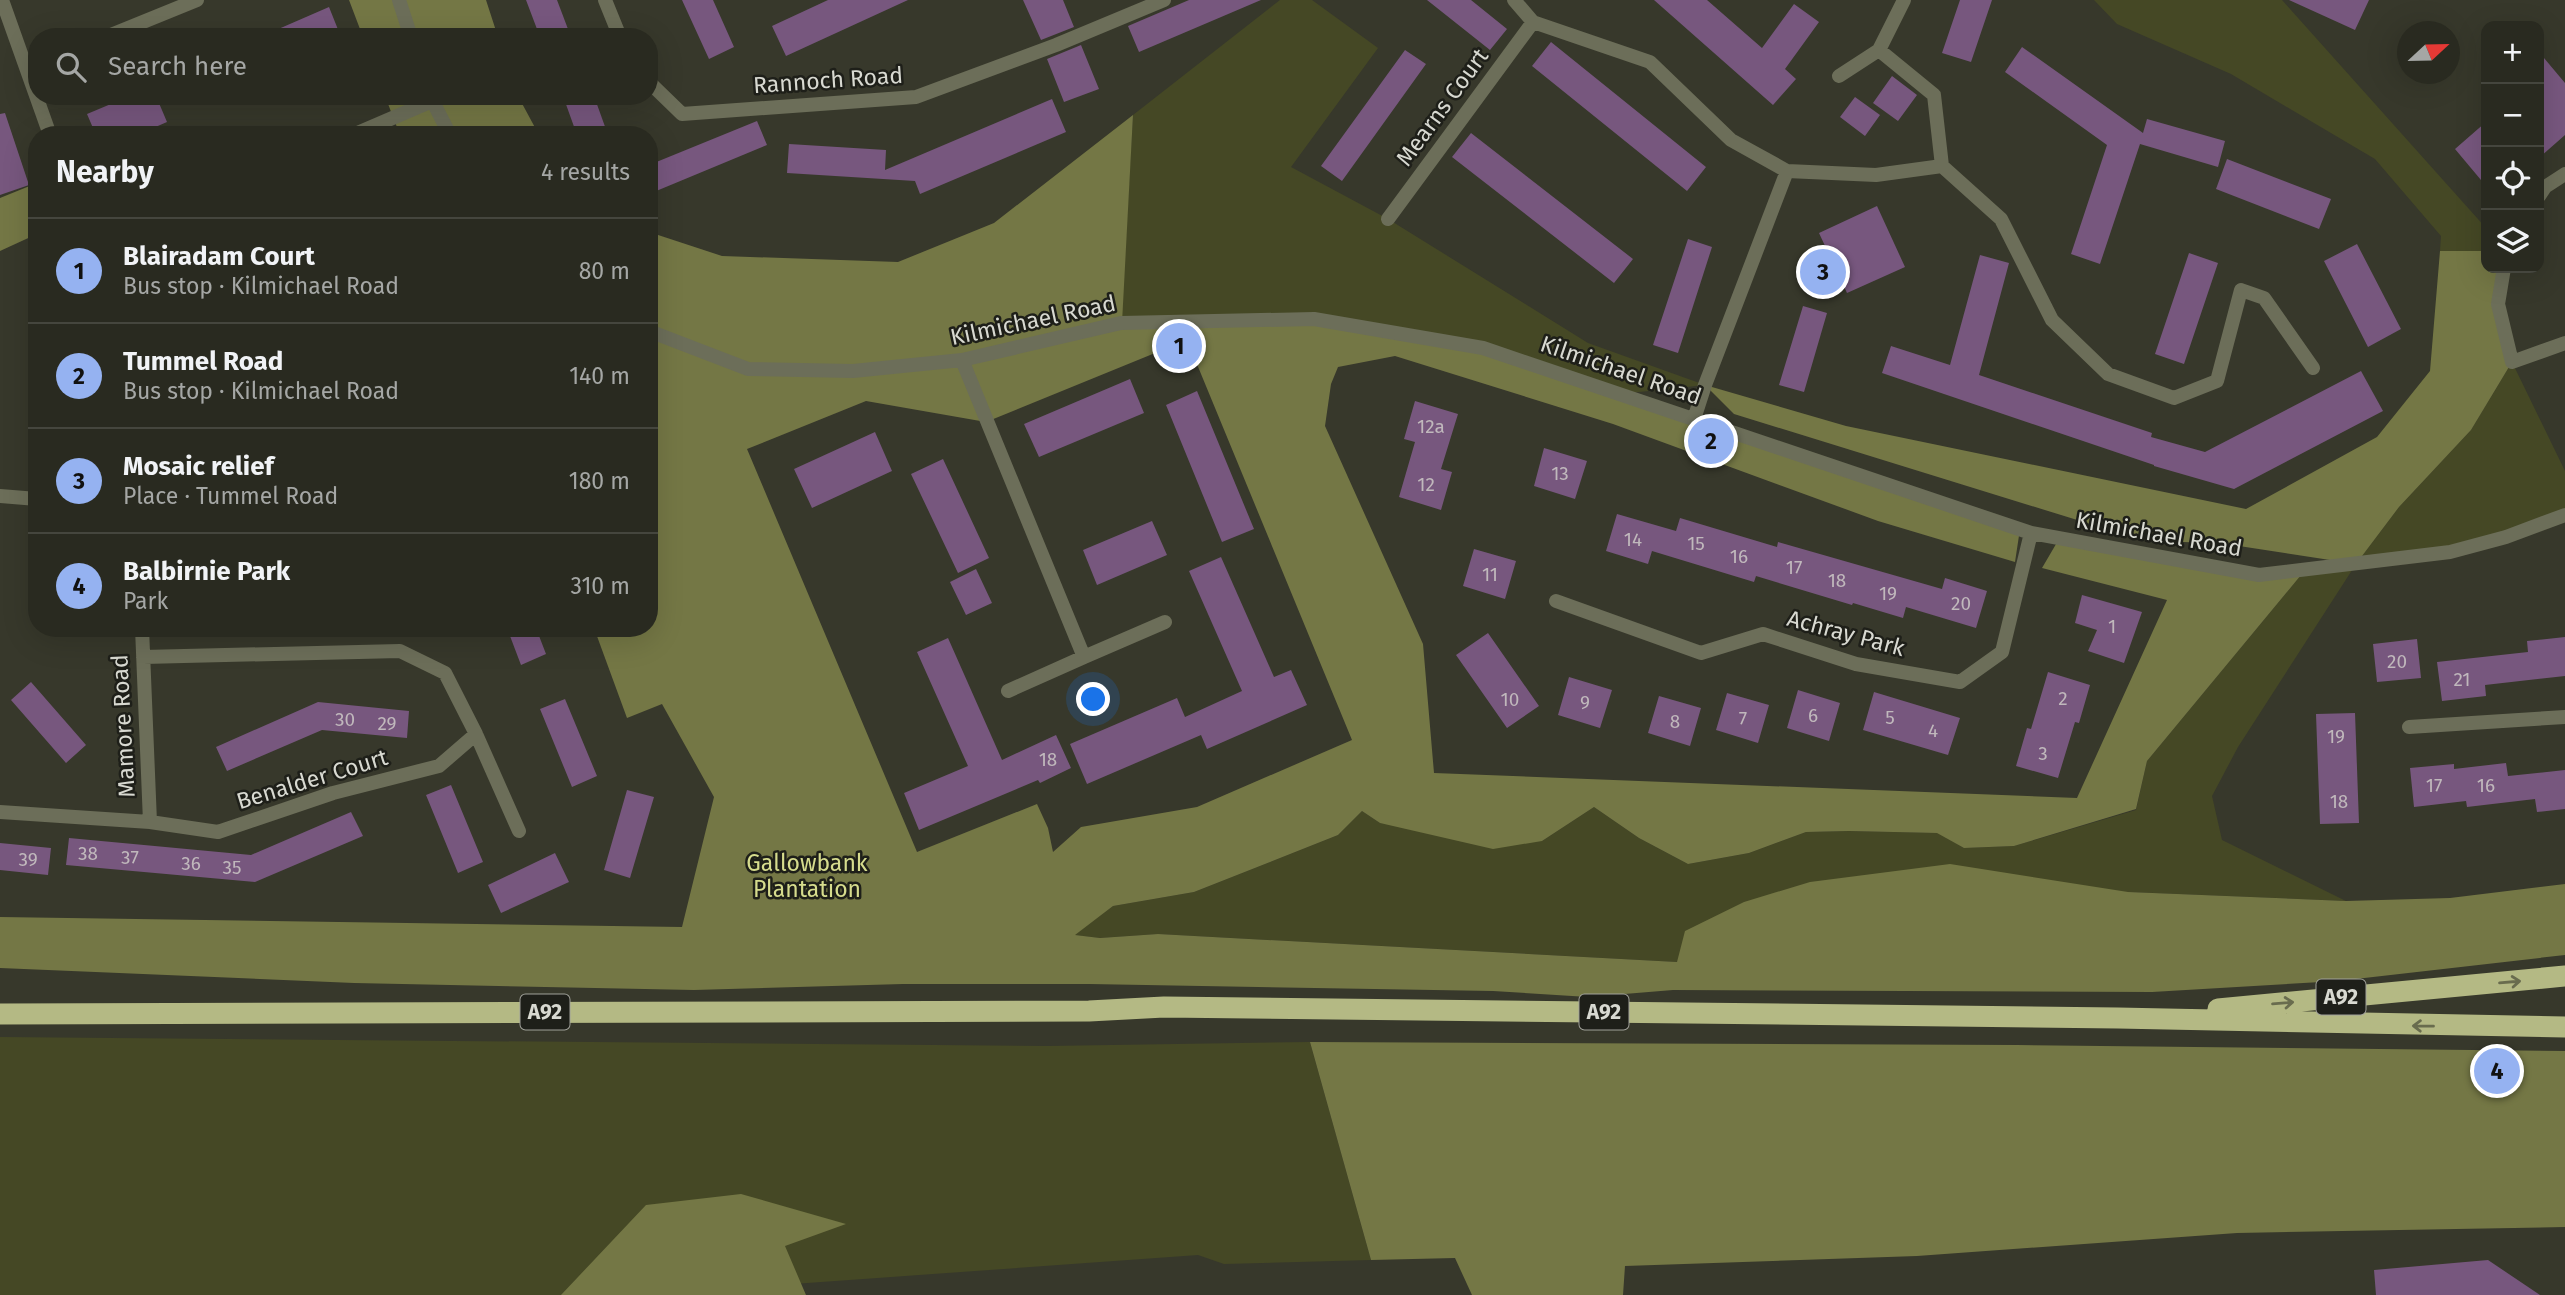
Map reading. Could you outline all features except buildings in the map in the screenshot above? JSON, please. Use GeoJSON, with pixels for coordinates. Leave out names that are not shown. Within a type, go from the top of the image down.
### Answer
{"type":"FeatureCollection","features":[{"type":"Feature","properties":{"kind":"highway","name":"A92"},"geometry":{"type":"LineString","coordinates":[[2118,1018],[2565,976]]}},
{"type":"Feature","properties":{"kind":"highway","name":"A92"},"geometry":{"type":"LineString","coordinates":[[0,1014],[1089,1011],[1164,1007],[2118,1018],[2565,1027]]}},
{"type":"Feature","properties":{"kind":"street"},"geometry":{"type":"LineString","coordinates":[[2,0],[28,58]]}},
{"type":"Feature","properties":{"kind":"street"},"geometry":{"type":"LineString","coordinates":[[128,28],[197,0]]}},
{"type":"Feature","properties":{"kind":"street"},"geometry":{"type":"LineString","coordinates":[[400,0],[408,28]]}},
{"type":"Feature","properties":{"kind":"street"},"geometry":{"type":"LineString","coordinates":[[605,0],[616,28]]}},
{"type":"Feature","properties":{"kind":"street","name":"Rannoch Road"},"geometry":{"type":"LineString","coordinates":[[658,91],[682,114],[916,97],[1056,45],[1164,0]]}},
{"type":"Feature","properties":{"kind":"street"},"geometry":{"type":"LineString","coordinates":[[1514,0],[1533,22],[1650,62],[1731,140],[1787,171],[1876,175],[1942,166]]}},
{"type":"Feature","properties":{"kind":"street"},"geometry":{"type":"LineString","coordinates":[[1839,76],[1880,50],[1904,0]]}},
{"type":"Feature","properties":{"kind":"street","name":"Mearns Court"},"geometry":{"type":"LineString","coordinates":[[1388,219],[1533,22]]}},
{"type":"Feature","properties":{"kind":"street"},"geometry":{"type":"LineString","coordinates":[[1880,50],[1934,95],[1942,166],[2001,219],[2052,320],[2108,374],[2174,398],[2217,381],[2241,290],[2264,298],[2313,368]]}},
{"type":"Feature","properties":{"kind":"street"},"geometry":{"type":"LineString","coordinates":[[42,105],[48,126]]}},
{"type":"Feature","properties":{"kind":"street"},"geometry":{"type":"LineString","coordinates":[[372,126],[418,105]]}},
{"type":"Feature","properties":{"kind":"street"},"geometry":{"type":"LineString","coordinates":[[434,105],[445,126]]}},
{"type":"Feature","properties":{"kind":"street"},"geometry":{"type":"LineString","coordinates":[[1694,419],[1787,171]]}},
{"type":"Feature","properties":{"kind":"street"},"geometry":{"type":"LineString","coordinates":[[2544,187],[2565,174]]}},
{"type":"Feature","properties":{"kind":"street"},"geometry":{"type":"LineString","coordinates":[[2503,273],[2498,304],[2512,362],[2565,343]]}},
{"type":"Feature","properties":{"kind":"street","name":"Kilmichael Road"},"geometry":{"type":"LineString","coordinates":[[658,334],[748,369],[853,371],[962,360],[1121,323],[1314,319],[1483,348],[2031,533],[2259,575],[2450,551],[2506,537],[2565,515]]}},
{"type":"Feature","properties":{"kind":"street"},"geometry":{"type":"LineString","coordinates":[[962,360],[1084,657]]}},
{"type":"Feature","properties":{"kind":"street"},"geometry":{"type":"LineString","coordinates":[[0,496],[28,498]]}},
{"type":"Feature","properties":{"kind":"street","name":"Achray Park"},"geometry":{"type":"LineString","coordinates":[[1556,601],[1701,653],[1763,634],[1856,664],[1960,682],[2002,652],[2031,533]]}},
{"type":"Feature","properties":{"kind":"street"},"geometry":{"type":"LineString","coordinates":[[1008,691],[1165,622]]}},
{"type":"Feature","properties":{"kind":"street","name":"Mamore Road"},"geometry":{"type":"LineString","coordinates":[[142,637],[150,822]]}},
{"type":"Feature","properties":{"kind":"street"},"geometry":{"type":"LineString","coordinates":[[143,657],[400,651],[445,673],[476,734],[519,831]]}},
{"type":"Feature","properties":{"kind":"street"},"geometry":{"type":"LineString","coordinates":[[2409,727],[2565,717]]}},
{"type":"Feature","properties":{"kind":"street","name":"Benalder Court"},"geometry":{"type":"LineString","coordinates":[[0,812],[150,822],[218,832],[332,793],[439,766],[476,734]]}},
{"type":"Feature","properties":{"kind":"green space"},"geometry":{"type":"Polygon","coordinates":[[[349,0],[486,0],[495,28],[360,28],[349,0]]]}},
{"type":"Feature","properties":{"kind":"green space"},"geometry":{"type":"Polygon","coordinates":[[[1280,0],[1312,0],[1378,48],[1291,167],[1388,219],[1588,343],[1705,385],[1620,394],[1483,348],[1121,323],[1133,115],[1280,0]]]}},
{"type":"Feature","properties":{"kind":"green space"},"geometry":{"type":"Polygon","coordinates":[[[2094,0],[2282,0],[2481,222],[2481,251],[2440,251],[2441,236],[2375,159],[2231,74],[2117,24],[2094,0]]]}},
{"type":"Feature","properties":{"kind":"green space"},"geometry":{"type":"Polygon","coordinates":[[[388,105],[523,105],[534,126],[397,126],[388,105]]]}},
{"type":"Feature","properties":{"kind":"green space","name":"Gallowbank Plantation"},"geometry":{"type":"Polygon","coordinates":[[[1133,115],[1122,323],[1314,319],[1449,342],[2020,529],[2015,562],[1878,521],[1613,424],[1395,356],[1338,367],[1331,384],[1325,426],[1423,644],[1434,773],[2077,798],[2167,600],[2042,568],[2059,539],[2259,575],[2306,569],[2147,761],[2136,809],[2014,846],[1964,848],[1937,833],[1806,832],[1749,853],[1688,864],[1639,838],[1594,807],[1542,841],[1493,849],[1380,823],[1362,811],[1338,835],[1194,892],[1113,906],[1075,935],[1100,938],[1158,934],[1677,962],[1685,931],[1744,902],[1810,882],[1950,864],[2128,892],[2346,901],[2450,898],[2565,884],[2565,955],[2338,981],[2152,992],[1673,990],[1588,997],[1493,991],[1089,984],[903,984],[694,990],[354,983],[0,968],[0,917],[682,927],[714,797],[662,704],[627,718],[597,637],[658,637],[658,235],[722,256],[898,262],[994,223],[1133,115]],[[1187,340],[986,422],[866,401],[747,449],[917,852],[1037,804],[1048,828],[1053,852],[1081,827],[1197,807],[1352,740],[1187,340]]]}},
{"type":"Feature","properties":{"kind":"green space"},"geometry":{"type":"Polygon","coordinates":[[[28,187],[28,238],[0,251],[0,198],[28,187]]]}},
{"type":"Feature","properties":{"kind":"green space"},"geometry":{"type":"Polygon","coordinates":[[[2440,251],[2481,251],[2481,273],[2503,273],[2498,304],[2512,362],[2471,430],[2399,507],[2356,564],[2226,544],[2142,540],[1734,414],[1705,385],[1846,426],[2246,509],[2377,437],[2430,371],[2440,251]]]}},
{"type":"Feature","properties":{"kind":"green space"},"geometry":{"type":"Polygon","coordinates":[[[2512,362],[2565,471],[2565,515],[2506,537],[2356,564],[2399,507],[2471,430],[2512,362]]]}},
{"type":"Feature","properties":{"kind":"green space"},"geometry":{"type":"Polygon","coordinates":[[[2356,564],[2238,747],[2212,796],[2222,840],[2346,901],[2128,892],[1677,962],[1158,934],[1100,938],[1074,935],[1113,906],[1194,892],[1338,835],[1362,811],[1380,823],[1542,841],[1594,807],[1639,838],[1688,864],[1749,853],[1806,832],[1938,833],[1964,848],[2014,846],[2136,810],[2147,761],[2306,569],[2356,564]]]}},
{"type":"Feature","properties":{"kind":"green space"},"geometry":{"type":"Polygon","coordinates":[[[0,1037],[1048,1046],[1310,1042],[1371,1260],[1224,1264],[1198,1255],[752,1287],[715,1295],[0,1295],[0,1037]]]}},
{"type":"Feature","properties":{"kind":"green space"},"geometry":{"type":"Polygon","coordinates":[[[1310,1042],[2565,1051],[2565,1227],[2237,1233],[1917,1256],[1625,1266],[1623,1295],[1472,1295],[1455,1258],[1371,1260],[1310,1042]]]}},
{"type":"Feature","properties":{"kind":"green space"},"geometry":{"type":"Polygon","coordinates":[[[741,1194],[846,1224],[785,1246],[806,1295],[561,1295],[646,1205],[741,1194]]]}},
{"type":"Feature","properties":{"kind":"place","name":"Mosaic relief"},"geometry":{"type":"Point","coordinates":[1823,272]}},
{"type":"Feature","properties":{"kind":"place","name":"Blairadam Court"},"geometry":{"type":"Point","coordinates":[1179,346]}},
{"type":"Feature","properties":{"kind":"place","name":"Tummel Road"},"geometry":{"type":"Point","coordinates":[1711,441]}},
{"type":"Feature","properties":{"kind":"place","name":"Balbirnie Park"},"geometry":{"type":"Point","coordinates":[2497,1071]}}]}
